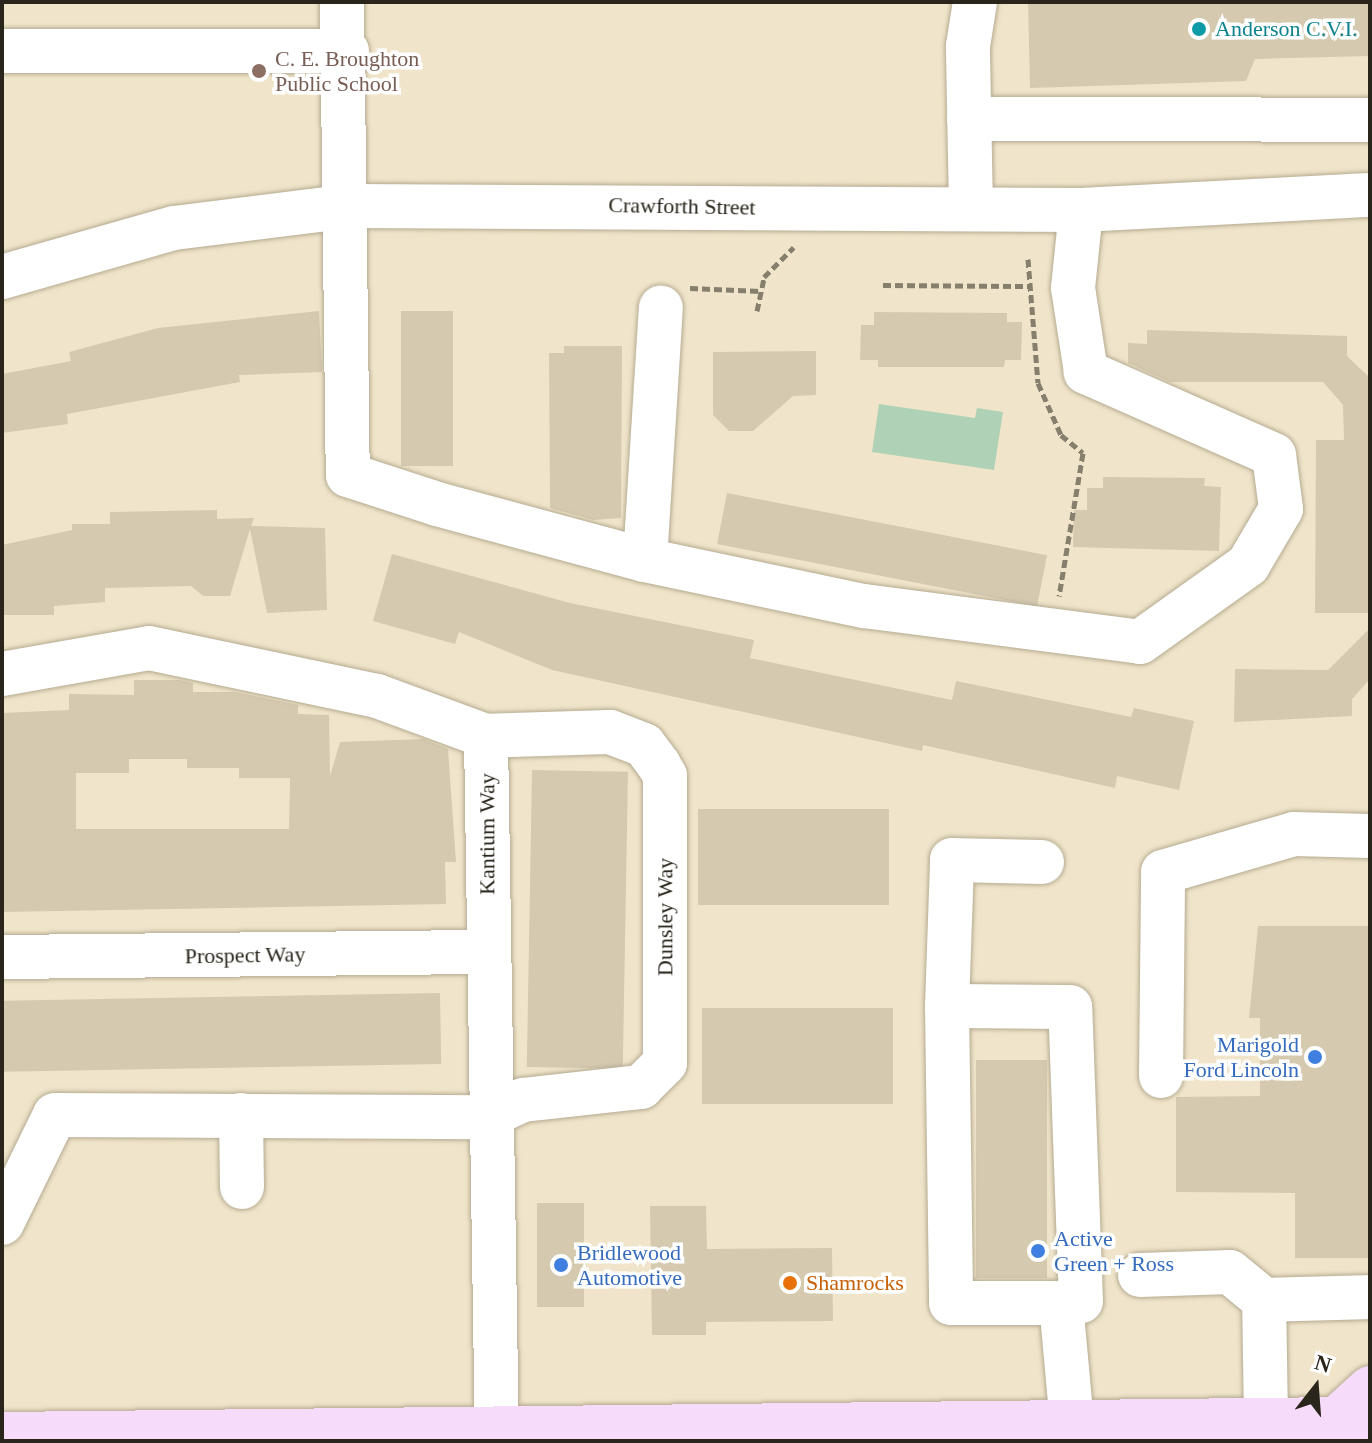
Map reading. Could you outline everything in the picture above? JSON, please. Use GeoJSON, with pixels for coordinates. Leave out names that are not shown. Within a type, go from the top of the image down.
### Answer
{"type":"FeatureCollection","features":[{"type":"Feature","properties":{"kind":"main road"},"geometry":{"type":"LineString","coordinates":[[2,1434],[937,1434],[1072,1424],[1313,1427],[1370,1388]]}},
{"type":"Feature","properties":{"kind":"street"},"geometry":{"type":"LineString","coordinates":[[342,2],[347,51],[350,206],[348,475],[645,560],[864,606],[1140,642],[1248,565],[1281,509],[1274,455],[1086,372],[1073,288],[1081,210]]}},
{"type":"Feature","properties":{"kind":"street"},"geometry":{"type":"LineString","coordinates":[[971,209],[969,119],[975,2]]}},
{"type":"Feature","properties":{"kind":"street"},"geometry":{"type":"LineString","coordinates":[[2,51],[347,51]]}},
{"type":"Feature","properties":{"kind":"street"},"geometry":{"type":"LineString","coordinates":[[969,119],[1370,120]]}},
{"type":"Feature","properties":{"kind":"street","name":"Crawforth Street"},"geometry":{"type":"LineString","coordinates":[[2,277],[174,228],[350,206],[1081,210],[1370,195]]}},
{"type":"Feature","properties":{"kind":"street"},"geometry":{"type":"LineString","coordinates":[[645,560],[661,308]]}},
{"type":"Feature","properties":{"kind":"street"},"geometry":{"type":"LineString","coordinates":[[2,674],[149,648],[377,696],[486,736]]}},
{"type":"Feature","properties":{"kind":"street","name":"Dunsley Way"},"geometry":{"type":"LineString","coordinates":[[486,736],[624,734],[644,745],[665,776],[665,1063],[641,1087],[523,1100],[486,1117]]}},
{"type":"Feature","properties":{"kind":"street","name":"Kantium Way"},"geometry":{"type":"LineString","coordinates":[[486,736],[486,1117],[499,1308],[497,1436]]}},
{"type":"Feature","properties":{"kind":"street"},"geometry":{"type":"LineString","coordinates":[[1161,1076],[1163,872],[1294,834],[1370,836]]}},
{"type":"Feature","properties":{"kind":"street"},"geometry":{"type":"LineString","coordinates":[[947,1006],[1070,1007],[1081,1301],[951,1303],[947,1006],[952,860],[1042,862]]}},
{"type":"Feature","properties":{"kind":"street","name":"Prospect Way"},"geometry":{"type":"LineString","coordinates":[[2,957],[488,952]]}},
{"type":"Feature","properties":{"kind":"street"},"geometry":{"type":"LineString","coordinates":[[2,1223],[55,1115],[486,1117]]}},
{"type":"Feature","properties":{"kind":"street"},"geometry":{"type":"LineString","coordinates":[[241,1115],[242,1187]]}},
{"type":"Feature","properties":{"kind":"street"},"geometry":{"type":"LineString","coordinates":[[1140,1275],[1230,1272],[1264,1300],[1313,1427]]}},
{"type":"Feature","properties":{"kind":"street"},"geometry":{"type":"LineString","coordinates":[[1264,1300],[1370,1297]]}},
{"type":"Feature","properties":{"kind":"street"},"geometry":{"type":"LineString","coordinates":[[1061,1303],[1072,1424]]}},
{"type":"Feature","properties":{"kind":"path"},"geometry":{"type":"LineString","coordinates":[[757,311],[764,277],[823,207]]}},
{"type":"Feature","properties":{"kind":"path"},"geometry":{"type":"LineString","coordinates":[[1028,259],[1038,383],[1061,435],[1083,453],[1053,631]]}},
{"type":"Feature","properties":{"kind":"path"},"geometry":{"type":"LineString","coordinates":[[883,285],[1073,288]]}},
{"type":"Feature","properties":{"kind":"green space"},"geometry":{"type":"Polygon","coordinates":[[[879,404],[975,418],[977,408],[1003,412],[994,470],[872,452],[879,404]]]}},
{"type":"Feature","properties":{"kind":"building","name":"Anderson C.V.I."},"geometry":{"type":"Polygon","coordinates":[[[1028,2],[1370,2],[1370,56],[1255,59],[1246,81],[1030,88],[1028,2]]]}},
{"type":"Feature","properties":{"kind":"building"},"geometry":{"type":"Polygon","coordinates":[[[319,311],[322,372],[239,375],[240,382],[67,414],[68,424],[2,433],[2,374],[71,361],[69,352],[158,328],[319,311]]]}},
{"type":"Feature","properties":{"kind":"building"},"geometry":{"type":"Polygon","coordinates":[[[401,311],[453,311],[453,466],[401,466],[401,311]]]}},
{"type":"Feature","properties":{"kind":"building"},"geometry":{"type":"Polygon","coordinates":[[[874,312],[1007,313],[1007,322],[1022,322],[1021,360],[1005,360],[1004,367],[878,367],[878,360],[860,360],[861,325],[874,325],[874,312]]]}},
{"type":"Feature","properties":{"kind":"building"},"geometry":{"type":"Polygon","coordinates":[[[1147,330],[1347,336],[1347,356],[1370,378],[1368,613],[1315,613],[1316,440],[1344,440],[1343,405],[1323,382],[1170,382],[1128,363],[1128,343],[1147,344],[1147,330]]]}},
{"type":"Feature","properties":{"kind":"building"},"geometry":{"type":"Polygon","coordinates":[[[564,346],[622,346],[621,518],[593,520],[550,508],[549,353],[564,353],[564,346]]]}},
{"type":"Feature","properties":{"kind":"building"},"geometry":{"type":"Polygon","coordinates":[[[816,351],[816,395],[793,396],[753,431],[729,431],[713,415],[713,352],[816,351]]]}},
{"type":"Feature","properties":{"kind":"building"},"geometry":{"type":"Polygon","coordinates":[[[1103,477],[1205,478],[1204,486],[1221,487],[1219,551],[1073,547],[1074,510],[1087,510],[1087,488],[1103,488],[1103,477]]]}},
{"type":"Feature","properties":{"kind":"building"},"geometry":{"type":"Polygon","coordinates":[[[727,493],[1047,555],[1037,606],[717,544],[727,493]]]}},
{"type":"Feature","properties":{"kind":"building"},"geometry":{"type":"Polygon","coordinates":[[[217,510],[217,519],[254,518],[251,526],[325,528],[327,610],[267,613],[250,529],[230,596],[203,596],[191,586],[105,588],[105,602],[54,606],[54,615],[2,615],[2,545],[72,530],[72,524],[110,524],[110,512],[217,510]]]}},
{"type":"Feature","properties":{"kind":"building"},"geometry":{"type":"Polygon","coordinates":[[[392,554],[570,603],[754,640],[750,658],[952,700],[956,681],[1131,717],[1134,708],[1194,721],[1179,790],[1117,776],[1115,788],[923,745],[922,751],[552,670],[459,632],[455,644],[373,621],[392,554]]]}},
{"type":"Feature","properties":{"kind":"building"},"geometry":{"type":"Polygon","coordinates":[[[1370,628],[1370,679],[1352,699],[1352,716],[1234,722],[1235,669],[1328,670],[1370,628]]]}},
{"type":"Feature","properties":{"kind":"building"},"geometry":{"type":"Polygon","coordinates":[[[134,680],[179,680],[193,683],[193,692],[235,692],[298,705],[298,714],[329,715],[330,776],[340,742],[423,739],[448,749],[456,862],[445,862],[446,904],[2,912],[2,713],[69,710],[69,694],[134,695],[134,680]],[[129,759],[129,773],[76,773],[76,829],[289,829],[290,778],[239,778],[239,768],[187,768],[187,759],[129,759]]]}},
{"type":"Feature","properties":{"kind":"building"},"geometry":{"type":"Polygon","coordinates":[[[532,770],[628,772],[623,1069],[527,1067],[532,770]]]}},
{"type":"Feature","properties":{"kind":"building"},"geometry":{"type":"Polygon","coordinates":[[[698,809],[889,809],[889,905],[698,905],[698,809]]]}},
{"type":"Feature","properties":{"kind":"building","name":"Marigold Ford Lincoln"},"geometry":{"type":"Polygon","coordinates":[[[1258,926],[1369,926],[1370,1258],[1295,1258],[1295,1193],[1176,1192],[1176,1097],[1260,1096],[1260,1018],[1249,1018],[1258,926]]]}},
{"type":"Feature","properties":{"kind":"building"},"geometry":{"type":"Polygon","coordinates":[[[440,993],[441,1064],[3,1072],[2,1001],[440,993]]]}},
{"type":"Feature","properties":{"kind":"building"},"geometry":{"type":"Polygon","coordinates":[[[702,1008],[893,1008],[893,1104],[702,1104],[702,1008]]]}},
{"type":"Feature","properties":{"kind":"building"},"geometry":{"type":"Polygon","coordinates":[[[976,1060],[1047,1060],[1047,1278],[976,1278],[976,1060]]]}},
{"type":"Feature","properties":{"kind":"building"},"geometry":{"type":"Polygon","coordinates":[[[537,1203],[584,1203],[584,1307],[537,1307],[537,1203]]]}},
{"type":"Feature","properties":{"kind":"building"},"geometry":{"type":"Polygon","coordinates":[[[650,1206],[706,1206],[707,1249],[832,1248],[833,1321],[706,1322],[706,1335],[652,1335],[650,1206]]]}},
{"type":"Feature","properties":{"kind":"place","name":"Anderson C.V.I."},"geometry":{"type":"Point","coordinates":[1199,29]}},
{"type":"Feature","properties":{"kind":"place","name":"C. E. Broughton Public School"},"geometry":{"type":"Point","coordinates":[259,71]}},
{"type":"Feature","properties":{"kind":"place","name":"Marigold Ford Lincoln"},"geometry":{"type":"Point","coordinates":[1315,1057]}},
{"type":"Feature","properties":{"kind":"place","name":"Active Green + Ross"},"geometry":{"type":"Point","coordinates":[1038,1251]}},
{"type":"Feature","properties":{"kind":"place","name":"Bridlewood Automotive"},"geometry":{"type":"Point","coordinates":[561,1265]}},
{"type":"Feature","properties":{"kind":"place","name":"Shamrocks"},"geometry":{"type":"Point","coordinates":[790,1283]}}]}
